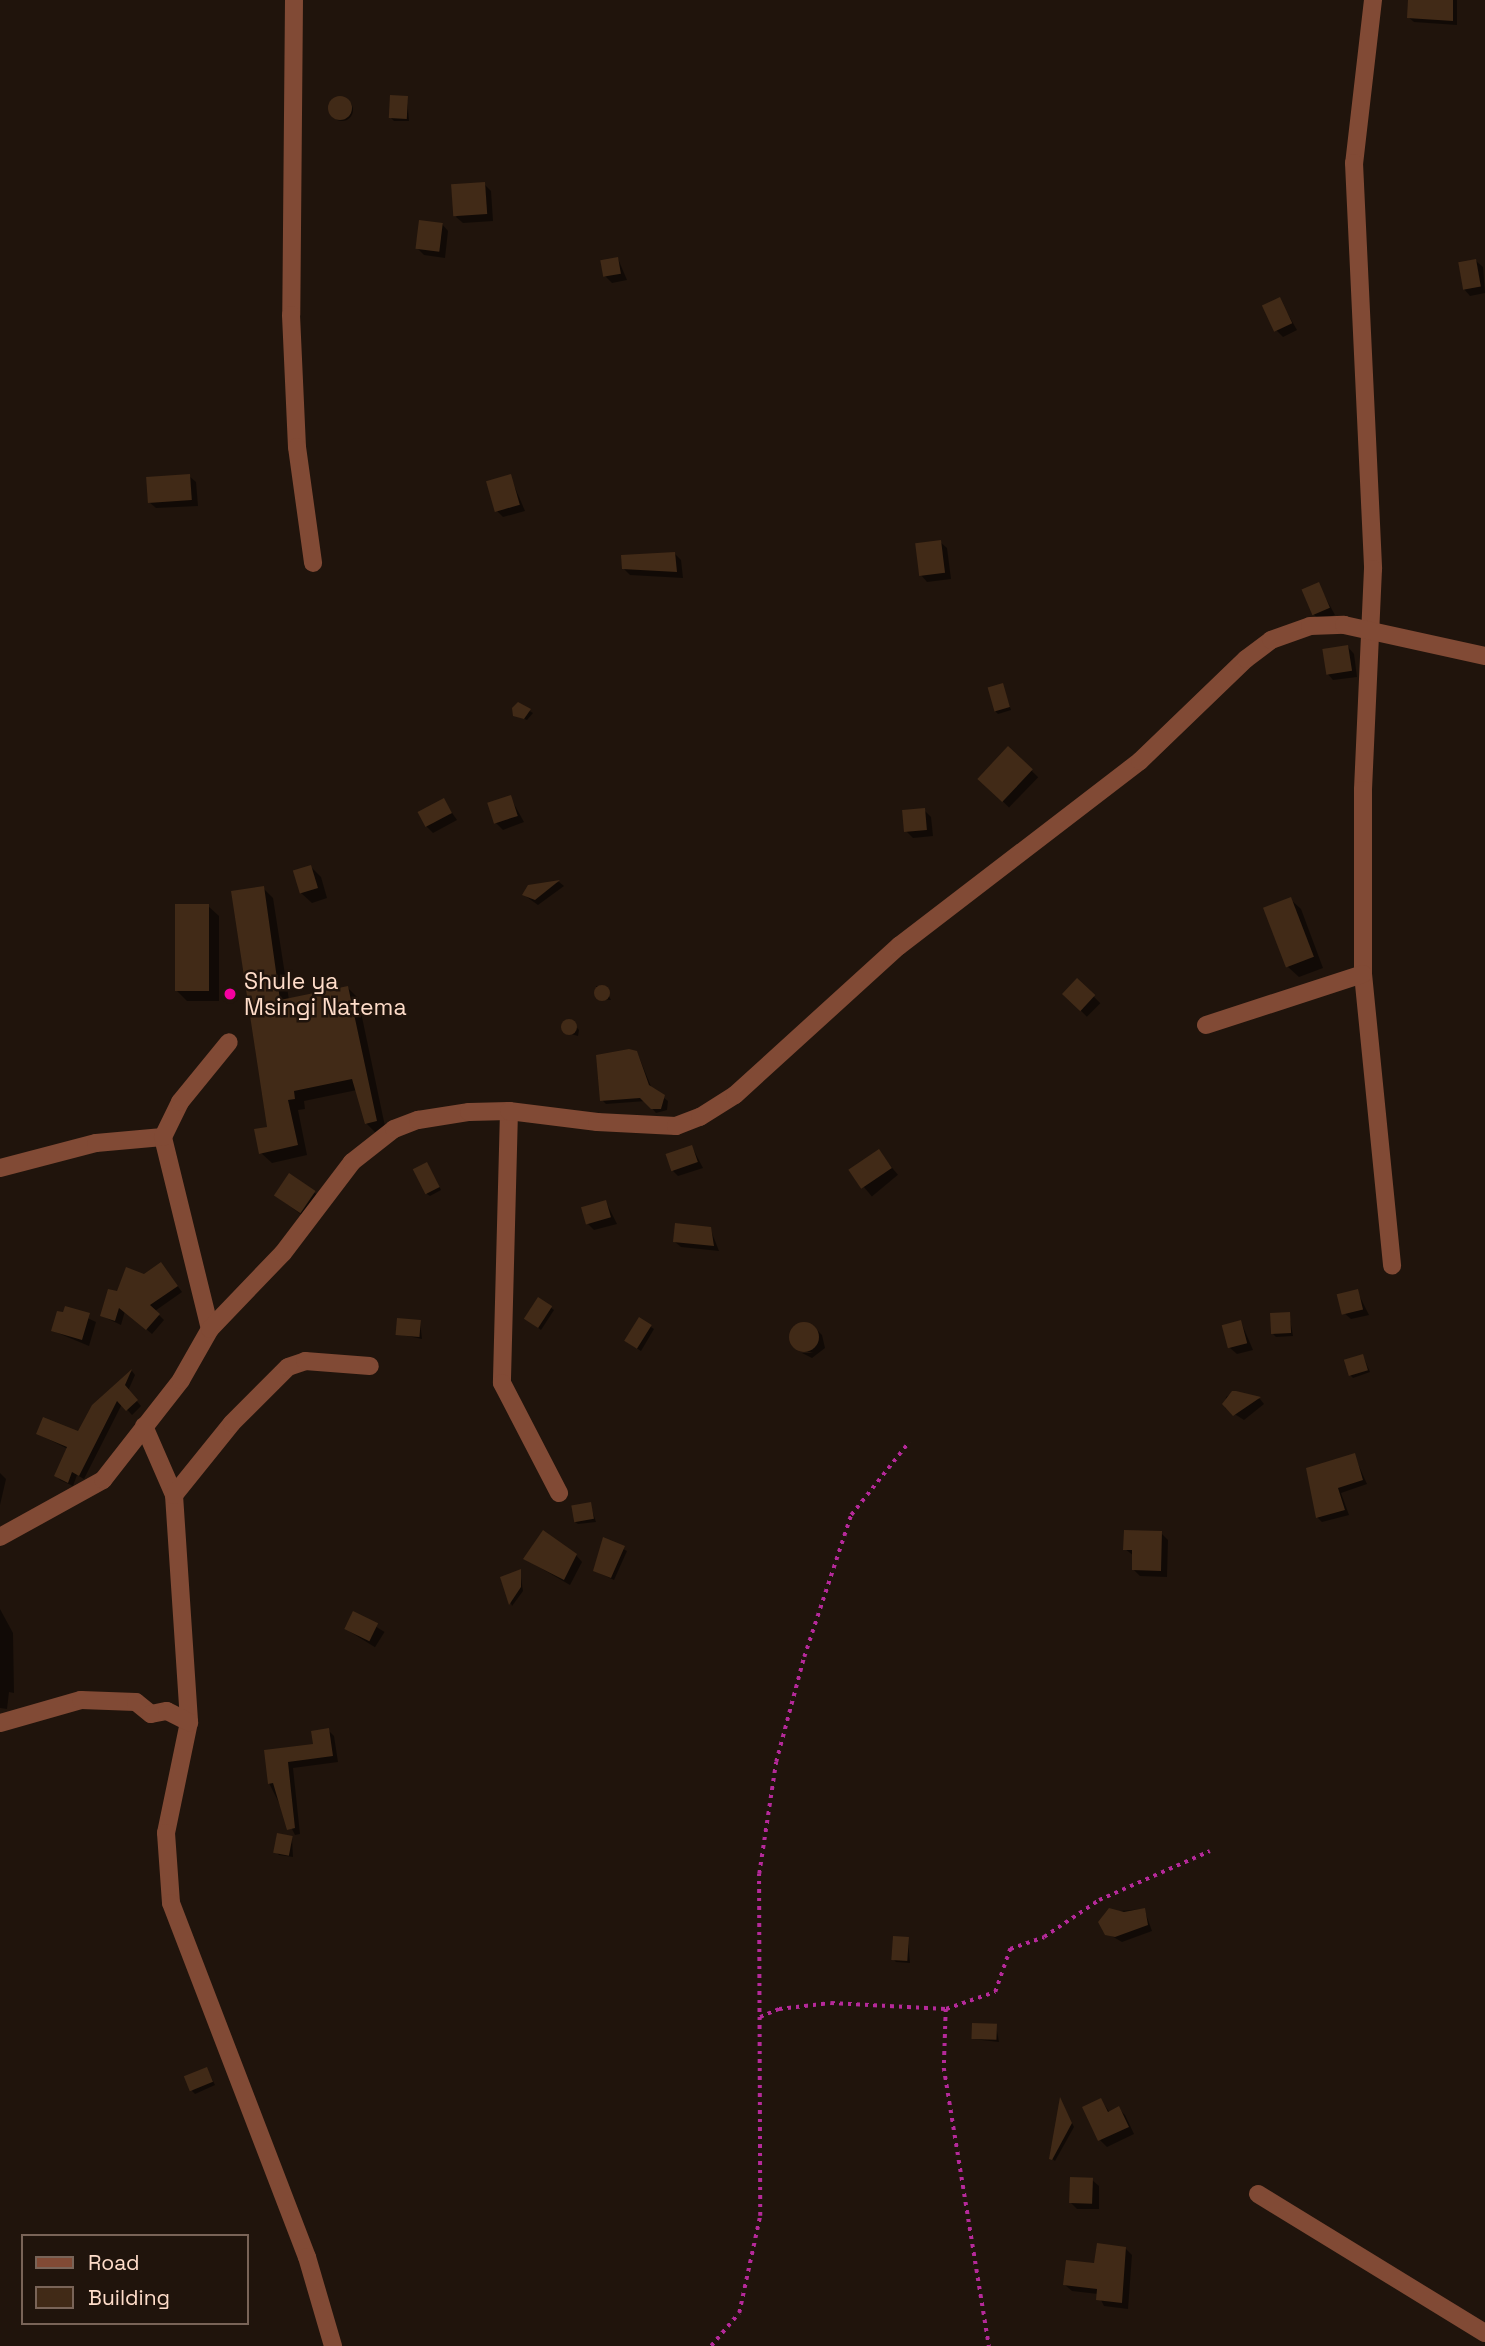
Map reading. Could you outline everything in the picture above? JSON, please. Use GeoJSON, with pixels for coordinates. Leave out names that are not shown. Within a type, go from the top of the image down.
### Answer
{"type":"FeatureCollection","features":[{"type":"Feature","properties":{"kind":"street"},"geometry":{"type":"LineString","coordinates":[[295,0],[291,327],[297,447],[313,563]]}},
{"type":"Feature","properties":{"kind":"street"},"geometry":{"type":"LineString","coordinates":[[1373,0],[1354,163],[1368,404],[1370,634],[1363,790],[1363,974],[1392,1266]]}},
{"type":"Feature","properties":{"kind":"street"},"geometry":{"type":"LineString","coordinates":[[0,1537],[103,1480],[181,1380],[210,1329],[283,1253],[352,1162],[394,1129],[418,1120],[469,1112],[509,1111],[597,1122],[676,1126],[700,1117],[735,1095],[899,946],[1140,761],[1246,659],[1271,640],[1310,626],[1344,625],[1370,634],[1485,656]]}},
{"type":"Feature","properties":{"kind":"street"},"geometry":{"type":"LineString","coordinates":[[1206,1024],[1363,974]]}},
{"type":"Feature","properties":{"kind":"street"},"geometry":{"type":"LineString","coordinates":[[210,1329],[163,1137],[180,1102],[229,1042]]}},
{"type":"Feature","properties":{"kind":"street"},"geometry":{"type":"LineString","coordinates":[[509,1111],[502,1383],[559,1493]]}},
{"type":"Feature","properties":{"kind":"street"},"geometry":{"type":"LineString","coordinates":[[0,1168],[96,1143],[163,1137]]}},
{"type":"Feature","properties":{"kind":"street"},"geometry":{"type":"LineString","coordinates":[[174,1495],[232,1423],[288,1367],[305,1361],[370,1366]]}},
{"type":"Feature","properties":{"kind":"street"},"geometry":{"type":"LineString","coordinates":[[144,1426],[174,1495],[188,1723],[166,1833],[171,1903],[307,2257],[333,2346]]}},
{"type":"Feature","properties":{"kind":"street"},"geometry":{"type":"LineString","coordinates":[[0,1723],[82,1700],[136,1702],[151,1714],[167,1711],[188,1723]]}},
{"type":"Feature","properties":{"kind":"street"},"geometry":{"type":"LineString","coordinates":[[1258,2194],[1485,2333]]}},
{"type":"Feature","properties":{"kind":"path"},"geometry":{"type":"LineString","coordinates":[[711,2346],[739,2313],[760,2216],[759,1874],[783,1736],[804,1657],[851,1516],[909,1442]]}},
{"type":"Feature","properties":{"kind":"path"},"geometry":{"type":"LineString","coordinates":[[760,2017],[779,2009],[831,2003],[946,2009],[995,1992],[1010,1949],[1044,1937],[1100,1900],[1210,1851]]}},
{"type":"Feature","properties":{"kind":"path"},"geometry":{"type":"LineString","coordinates":[[946,2009],[944,2068],[989,2346]]}},
{"type":"Feature","properties":{"kind":"building"},"geometry":{"type":"Polygon","coordinates":[[[1408,0],[1453,0],[1453,21],[1407,18],[1408,0]]]}},
{"type":"Feature","properties":{"kind":"building"},"geometry":{"type":"Polygon","coordinates":[[[390,95],[408,96],[407,119],[389,118],[390,95]]]}},
{"type":"Feature","properties":{"kind":"building"},"geometry":{"type":"Polygon","coordinates":[[[340,96],[351,103],[352,108],[345,119],[340,120],[329,113],[328,108],[335,97],[340,96]]]}},
{"type":"Feature","properties":{"kind":"building"},"geometry":{"type":"Polygon","coordinates":[[[485,182],[487,214],[453,216],[451,184],[485,182]]]}},
{"type":"Feature","properties":{"kind":"building"},"geometry":{"type":"Polygon","coordinates":[[[419,220],[443,223],[439,252],[415,249],[419,220]]]}},
{"type":"Feature","properties":{"kind":"building"},"geometry":{"type":"Polygon","coordinates":[[[618,257],[621,274],[603,277],[600,260],[618,257]]]}},
{"type":"Feature","properties":{"kind":"building"},"geometry":{"type":"Polygon","coordinates":[[[1476,259],[1481,287],[1463,290],[1458,262],[1476,259]]]}},
{"type":"Feature","properties":{"kind":"building"},"geometry":{"type":"Polygon","coordinates":[[[1280,297],[1292,323],[1274,332],[1262,305],[1280,297]]]}},
{"type":"Feature","properties":{"kind":"building"},"geometry":{"type":"Polygon","coordinates":[[[190,474],[192,500],[148,503],[146,477],[190,474]]]}},
{"type":"Feature","properties":{"kind":"building"},"geometry":{"type":"Polygon","coordinates":[[[511,474],[520,505],[495,512],[486,481],[511,474]]]}},
{"type":"Feature","properties":{"kind":"building"},"geometry":{"type":"Polygon","coordinates":[[[941,540],[945,573],[919,576],[915,543],[941,540]]]}},
{"type":"Feature","properties":{"kind":"building"},"geometry":{"type":"Polygon","coordinates":[[[675,552],[677,572],[622,569],[621,555],[675,552]]]}},
{"type":"Feature","properties":{"kind":"building"},"geometry":{"type":"Polygon","coordinates":[[[1319,582],[1330,608],[1312,615],[1302,589],[1319,582]]]}},
{"type":"Feature","properties":{"kind":"building"},"geometry":{"type":"Polygon","coordinates":[[[1348,645],[1352,671],[1326,675],[1322,649],[1348,645]]]}},
{"type":"Feature","properties":{"kind":"building"},"geometry":{"type":"Polygon","coordinates":[[[1003,683],[1010,707],[995,711],[988,687],[1003,683]]]}},
{"type":"Feature","properties":{"kind":"building"},"geometry":{"type":"Polygon","coordinates":[[[518,702],[531,709],[524,719],[513,716],[512,708],[518,702]]]}},
{"type":"Feature","properties":{"kind":"building"},"geometry":{"type":"Polygon","coordinates":[[[1008,746],[1033,769],[1002,802],[977,779],[1008,746]]]}},
{"type":"Feature","properties":{"kind":"building"},"geometry":{"type":"Polygon","coordinates":[[[511,795],[518,816],[494,824],[487,803],[511,795]]]}},
{"type":"Feature","properties":{"kind":"building"},"geometry":{"type":"Polygon","coordinates":[[[444,798],[452,813],[425,827],[418,812],[444,798]]]}},
{"type":"Feature","properties":{"kind":"building"},"geometry":{"type":"Polygon","coordinates":[[[925,808],[927,830],[904,832],[902,810],[925,808]]]}},
{"type":"Feature","properties":{"kind":"building"},"geometry":{"type":"Polygon","coordinates":[[[311,865],[318,888],[300,894],[293,871],[311,865]]]}},
{"type":"Feature","properties":{"kind":"building"},"geometry":{"type":"Polygon","coordinates":[[[560,880],[535,900],[522,895],[528,885],[560,880]]]}},
{"type":"Feature","properties":{"kind":"building"},"geometry":{"type":"Polygon","coordinates":[[[264,886],[280,1000],[348,986],[377,1121],[365,1124],[352,1079],[294,1091],[295,1099],[288,1100],[298,1145],[259,1154],[254,1129],[267,1127],[231,891],[264,886]]]}},
{"type":"Feature","properties":{"kind":"building"},"geometry":{"type":"Polygon","coordinates":[[[1291,897],[1314,957],[1286,968],[1263,908],[1291,897]]]}},
{"type":"Feature","properties":{"kind":"building"},"geometry":{"type":"Polygon","coordinates":[[[175,904],[209,904],[209,991],[175,991],[175,904]]]}},
{"type":"Feature","properties":{"kind":"building"},"geometry":{"type":"Polygon","coordinates":[[[1077,978],[1095,995],[1080,1011],[1062,994],[1077,978]]]}},
{"type":"Feature","properties":{"kind":"building"},"geometry":{"type":"Polygon","coordinates":[[[599,985],[605,985],[610,993],[608,999],[599,1001],[594,996],[594,990],[599,985]]]}},
{"type":"Feature","properties":{"kind":"building"},"geometry":{"type":"Polygon","coordinates":[[[566,1019],[572,1019],[577,1027],[575,1033],[566,1035],[561,1030],[561,1024],[566,1019]]]}},
{"type":"Feature","properties":{"kind":"building"},"geometry":{"type":"Polygon","coordinates":[[[629,1049],[637,1051],[649,1085],[665,1095],[661,1109],[651,1109],[640,1098],[600,1101],[596,1055],[629,1049]]]}},
{"type":"Feature","properties":{"kind":"building"},"geometry":{"type":"Polygon","coordinates":[[[692,1145],[698,1162],[671,1171],[666,1154],[692,1145]]]}},
{"type":"Feature","properties":{"kind":"building"},"geometry":{"type":"Polygon","coordinates":[[[879,1149],[892,1168],[861,1189],[848,1170],[879,1149]]]}},
{"type":"Feature","properties":{"kind":"building"},"geometry":{"type":"Polygon","coordinates":[[[427,1162],[440,1187],[425,1194],[413,1169],[427,1162]]]}},
{"type":"Feature","properties":{"kind":"building"},"geometry":{"type":"Polygon","coordinates":[[[289,1173],[316,1191],[300,1213],[274,1195],[289,1173]]]}},
{"type":"Feature","properties":{"kind":"building"},"geometry":{"type":"Polygon","coordinates":[[[606,1200],[611,1217],[586,1224],[581,1207],[606,1200]]]}},
{"type":"Feature","properties":{"kind":"building"},"geometry":{"type":"Polygon","coordinates":[[[675,1223],[711,1227],[714,1246],[673,1242],[675,1223]]]}},
{"type":"Feature","properties":{"kind":"building"},"geometry":{"type":"Polygon","coordinates":[[[161,1262],[178,1286],[150,1305],[160,1314],[146,1330],[119,1308],[115,1321],[100,1316],[108,1289],[117,1291],[126,1267],[144,1274],[161,1262]]]}},
{"type":"Feature","properties":{"kind":"building"},"geometry":{"type":"Polygon","coordinates":[[[1358,1289],[1363,1309],[1342,1315],[1337,1294],[1358,1289]]]}},
{"type":"Feature","properties":{"kind":"building"},"geometry":{"type":"Polygon","coordinates":[[[538,1297],[552,1306],[538,1328],[524,1319],[538,1297]]]}},
{"type":"Feature","properties":{"kind":"building"},"geometry":{"type":"Polygon","coordinates":[[[65,1306],[90,1313],[82,1340],[51,1331],[57,1311],[63,1312],[65,1306]]]}},
{"type":"Feature","properties":{"kind":"building"},"geometry":{"type":"Polygon","coordinates":[[[1290,1312],[1291,1333],[1271,1334],[1270,1313],[1290,1312]]]}},
{"type":"Feature","properties":{"kind":"building"},"geometry":{"type":"Polygon","coordinates":[[[639,1317],[652,1325],[637,1349],[624,1341],[639,1317]]]}},
{"type":"Feature","properties":{"kind":"building"},"geometry":{"type":"Polygon","coordinates":[[[397,1318],[421,1320],[419,1337],[396,1335],[397,1318]]]}},
{"type":"Feature","properties":{"kind":"building"},"geometry":{"type":"Polygon","coordinates":[[[1241,1320],[1247,1343],[1228,1348],[1222,1325],[1241,1320]]]}},
{"type":"Feature","properties":{"kind":"building"},"geometry":{"type":"Polygon","coordinates":[[[804,1322],[815,1326],[819,1337],[815,1348],[804,1352],[793,1348],[789,1337],[793,1326],[804,1322]]]}},
{"type":"Feature","properties":{"kind":"building"},"geometry":{"type":"Polygon","coordinates":[[[1363,1354],[1368,1370],[1349,1376],[1344,1360],[1363,1354]]]}},
{"type":"Feature","properties":{"kind":"building"},"geometry":{"type":"Polygon","coordinates":[[[132,1369],[125,1385],[138,1400],[126,1411],[117,1401],[79,1476],[72,1472],[68,1483],[54,1476],[67,1447],[36,1434],[43,1417],[78,1431],[92,1405],[132,1369]]]}},
{"type":"Feature","properties":{"kind":"building"},"geometry":{"type":"Polygon","coordinates":[[[1232,1391],[1261,1397],[1233,1416],[1222,1404],[1232,1391]]]}},
{"type":"Feature","properties":{"kind":"building"},"geometry":{"type":"Polygon","coordinates":[[[1355,1453],[1363,1480],[1338,1488],[1345,1510],[1316,1518],[1306,1468],[1355,1453]]]}},
{"type":"Feature","properties":{"kind":"building"},"geometry":{"type":"Polygon","coordinates":[[[591,1502],[594,1519],[574,1522],[571,1505],[591,1502]]]}},
{"type":"Feature","properties":{"kind":"building"},"geometry":{"type":"Polygon","coordinates":[[[543,1530],[577,1554],[564,1580],[523,1559],[543,1530]]]}},
{"type":"Feature","properties":{"kind":"building"},"geometry":{"type":"Polygon","coordinates":[[[1124,1530],[1162,1531],[1161,1571],[1132,1570],[1132,1550],[1123,1550],[1124,1530]]]}},
{"type":"Feature","properties":{"kind":"building"},"geometry":{"type":"Polygon","coordinates":[[[603,1537],[625,1546],[611,1578],[593,1571],[603,1537]]]}},
{"type":"Feature","properties":{"kind":"building"},"geometry":{"type":"Polygon","coordinates":[[[521,1569],[521,1587],[509,1605],[500,1577],[521,1569]]]}},
{"type":"Feature","properties":{"kind":"building"},"geometry":{"type":"Polygon","coordinates":[[[353,1611],[378,1623],[369,1641],[344,1629],[353,1611]]]}},
{"type":"Feature","properties":{"kind":"building"},"geometry":{"type":"Polygon","coordinates":[[[329,1728],[333,1756],[288,1762],[295,1828],[287,1830],[273,1783],[268,1784],[264,1750],[313,1744],[311,1731],[329,1728]]]}},
{"type":"Feature","properties":{"kind":"building"},"geometry":{"type":"Polygon","coordinates":[[[277,1833],[293,1836],[289,1856],[273,1853],[277,1833]]]}},
{"type":"Feature","properties":{"kind":"building"},"geometry":{"type":"Polygon","coordinates":[[[1109,1908],[1124,1912],[1145,1908],[1148,1925],[1115,1937],[1105,1935],[1098,1922],[1109,1908]]]}},
{"type":"Feature","properties":{"kind":"building"},"geometry":{"type":"Polygon","coordinates":[[[893,1936],[909,1937],[907,1961],[891,1960],[893,1936]]]}},
{"type":"Feature","properties":{"kind":"building"},"geometry":{"type":"Polygon","coordinates":[[[972,2023],[997,2024],[996,2040],[971,2039],[972,2023]]]}},
{"type":"Feature","properties":{"kind":"building"},"geometry":{"type":"Polygon","coordinates":[[[207,2067],[213,2082],[190,2091],[184,2076],[207,2067]]]}},
{"type":"Feature","properties":{"kind":"building"},"geometry":{"type":"Polygon","coordinates":[[[1060,2097],[1072,2123],[1052,2160],[1049,2159],[1060,2097]]]}},
{"type":"Feature","properties":{"kind":"building"},"geometry":{"type":"Polygon","coordinates":[[[1101,2098],[1108,2112],[1119,2106],[1129,2127],[1098,2141],[1082,2107],[1101,2098]]]}},
{"type":"Feature","properties":{"kind":"building"},"geometry":{"type":"Polygon","coordinates":[[[1070,2177],[1093,2178],[1092,2204],[1069,2203],[1070,2177]]]}},
{"type":"Feature","properties":{"kind":"building"},"geometry":{"type":"Polygon","coordinates":[[[1097,2243],[1126,2247],[1122,2303],[1096,2300],[1097,2289],[1063,2285],[1066,2260],[1094,2263],[1097,2243]]]}},
{"type":"Feature","properties":{"kind":"place","name":"Shule ya Msingi Natema"},"geometry":{"type":"Point","coordinates":[230,994]}}]}
